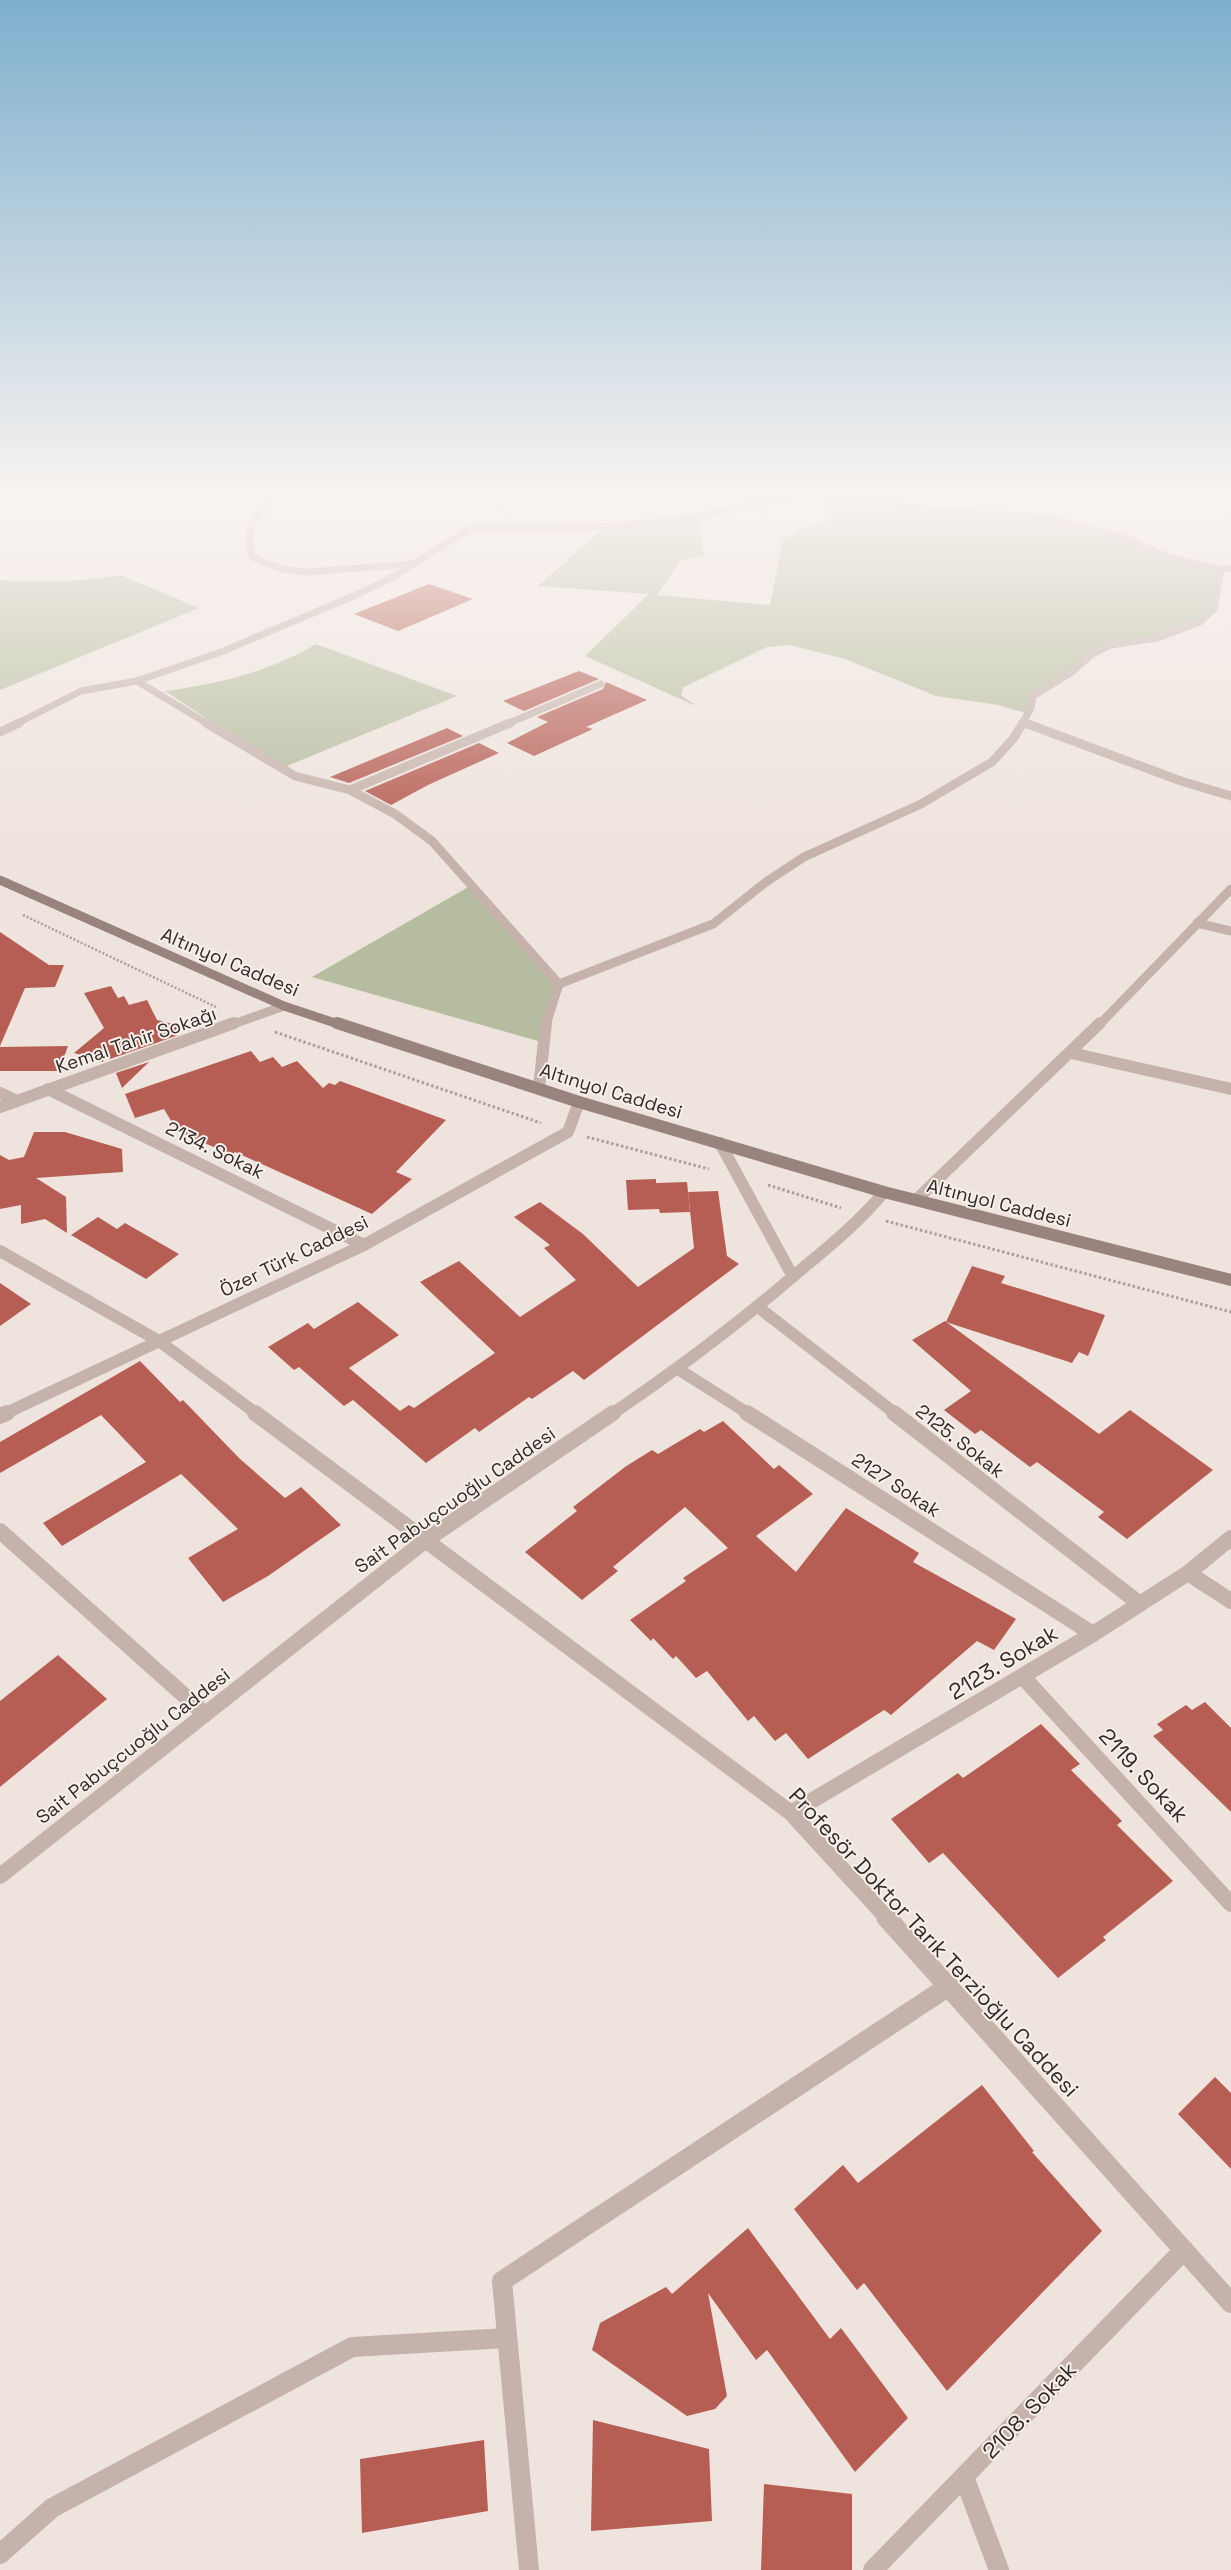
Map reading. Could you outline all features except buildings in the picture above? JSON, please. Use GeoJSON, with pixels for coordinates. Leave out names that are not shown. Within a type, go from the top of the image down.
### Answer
{"type":"FeatureCollection","features":[{"type":"Feature","properties":{"kind":"main road","name":"Altınyol Caddesi"},"geometry":{"type":"LineString","coordinates":[[0,880],[284,1006],[579,1102],[720,1142],[884,1192],[1231,1280]]}},
{"type":"Feature","properties":{"kind":"street"},"geometry":{"type":"LineString","coordinates":[[0,732],[81,692],[136,681],[220,652],[318,611]]}},
{"type":"Feature","properties":{"kind":"street"},"geometry":{"type":"LineString","coordinates":[[539,1088],[546,1022],[559,984],[713,924],[766,882],[804,857],[921,804],[992,762],[1013,739],[1031,708],[1033,696],[1072,672],[1091,655],[1110,645],[1158,638],[1200,622],[1211,611]]}},
{"type":"Feature","properties":{"kind":"street"},"geometry":{"type":"LineString","coordinates":[[136,681],[295,776],[350,790],[395,814],[432,841],[559,984]]}},
{"type":"Feature","properties":{"kind":"street"},"geometry":{"type":"LineString","coordinates":[[350,790],[601,684]]}},
{"type":"Feature","properties":{"kind":"street"},"geometry":{"type":"LineString","coordinates":[[1023,722],[1181,781],[1231,796]]}},
{"type":"Feature","properties":{"kind":"street"},"geometry":{"type":"LineString","coordinates":[[916,1200],[1071,1052],[1231,889]]}},
{"type":"Feature","properties":{"kind":"street"},"geometry":{"type":"LineString","coordinates":[[1197,923],[1231,931]]}},
{"type":"Feature","properties":{"kind":"street","name":"Kemal Tahir Sokağı"},"geometry":{"type":"LineString","coordinates":[[0,1107],[15,1100],[284,1006]]}},
{"type":"Feature","properties":{"kind":"street"},"geometry":{"type":"LineString","coordinates":[[1071,1052],[1231,1089]]}},
{"type":"Feature","properties":{"kind":"street","name":"2134. Sokak"},"geometry":{"type":"LineString","coordinates":[[48,1089],[364,1244]]}},
{"type":"Feature","properties":{"kind":"street"},"geometry":{"type":"LineString","coordinates":[[0,1093],[15,1100]]}},
{"type":"Feature","properties":{"kind":"street","name":"Özer Türk Caddesi"},"geometry":{"type":"LineString","coordinates":[[0,1416],[364,1244],[568,1132],[579,1102]]}},
{"type":"Feature","properties":{"kind":"street"},"geometry":{"type":"LineString","coordinates":[[720,1142],[792,1275]]}},
{"type":"Feature","properties":{"kind":"street","name":"Sait Pabuçcuoğlu Caddesi"},"geometry":{"type":"LineString","coordinates":[[0,1876],[426,1540],[678,1369],[758,1307],[792,1275],[865,1215],[884,1192]]}},
{"type":"Feature","properties":{"kind":"street","name":"Profesör Doktor Tarık Terzioğlu Caddesi"},"geometry":{"type":"LineString","coordinates":[[0,1251],[159,1341],[791,1813],[949,1986],[1231,2304]]}},
{"type":"Feature","properties":{"kind":"street","name":"2125. Sokak"},"geometry":{"type":"LineString","coordinates":[[758,1307],[1140,1604]]}},
{"type":"Feature","properties":{"kind":"street","name":"2127 Sokak"},"geometry":{"type":"LineString","coordinates":[[678,1369],[1092,1634]]}},
{"type":"Feature","properties":{"kind":"street"},"geometry":{"type":"LineString","coordinates":[[0,1531],[205,1714]]}},
{"type":"Feature","properties":{"kind":"street","name":"2123. Sokak"},"geometry":{"type":"LineString","coordinates":[[791,1813],[1023,1677],[1140,1604],[1188,1572],[1231,1538]]}},
{"type":"Feature","properties":{"kind":"street"},"geometry":{"type":"LineString","coordinates":[[1188,1572],[1231,1601]]}},
{"type":"Feature","properties":{"kind":"street","name":"2119. Sokak"},"geometry":{"type":"LineString","coordinates":[[1023,1677],[1231,1904]]}},
{"type":"Feature","properties":{"kind":"street"},"geometry":{"type":"LineString","coordinates":[[529,2570],[502,2281],[949,1986]]}},
{"type":"Feature","properties":{"kind":"street","name":"2108. Sokak"},"geometry":{"type":"LineString","coordinates":[[873,2570],[1184,2250]]}},
{"type":"Feature","properties":{"kind":"street"},"geometry":{"type":"LineString","coordinates":[[0,2554],[52,2508],[352,2347],[507,2338]]}},
{"type":"Feature","properties":{"kind":"street"},"geometry":{"type":"LineString","coordinates":[[964,2477],[999,2570]]}},
{"type":"Feature","properties":{"kind":"green space"},"geometry":{"type":"Polygon","coordinates":[[[0,611],[192,611],[0,690],[0,611]]]}},
{"type":"Feature","properties":{"kind":"green space"},"geometry":{"type":"Polygon","coordinates":[[[632,611],[1211,611],[1186,629],[1110,645],[1033,696],[1028,714],[999,705],[936,696],[845,659],[789,645],[767,647],[684,687],[681,695],[696,706],[585,656],[632,611]]]}},
{"type":"Feature","properties":{"kind":"green space"},"geometry":{"type":"Polygon","coordinates":[[[316,644],[457,696],[282,768],[165,691],[204,685],[243,675],[280,662],[316,644]]]}},
{"type":"Feature","properties":{"kind":"green space"},"geometry":{"type":"Polygon","coordinates":[[[470,886],[559,984],[545,1043],[312,977],[470,886]]]}}]}
